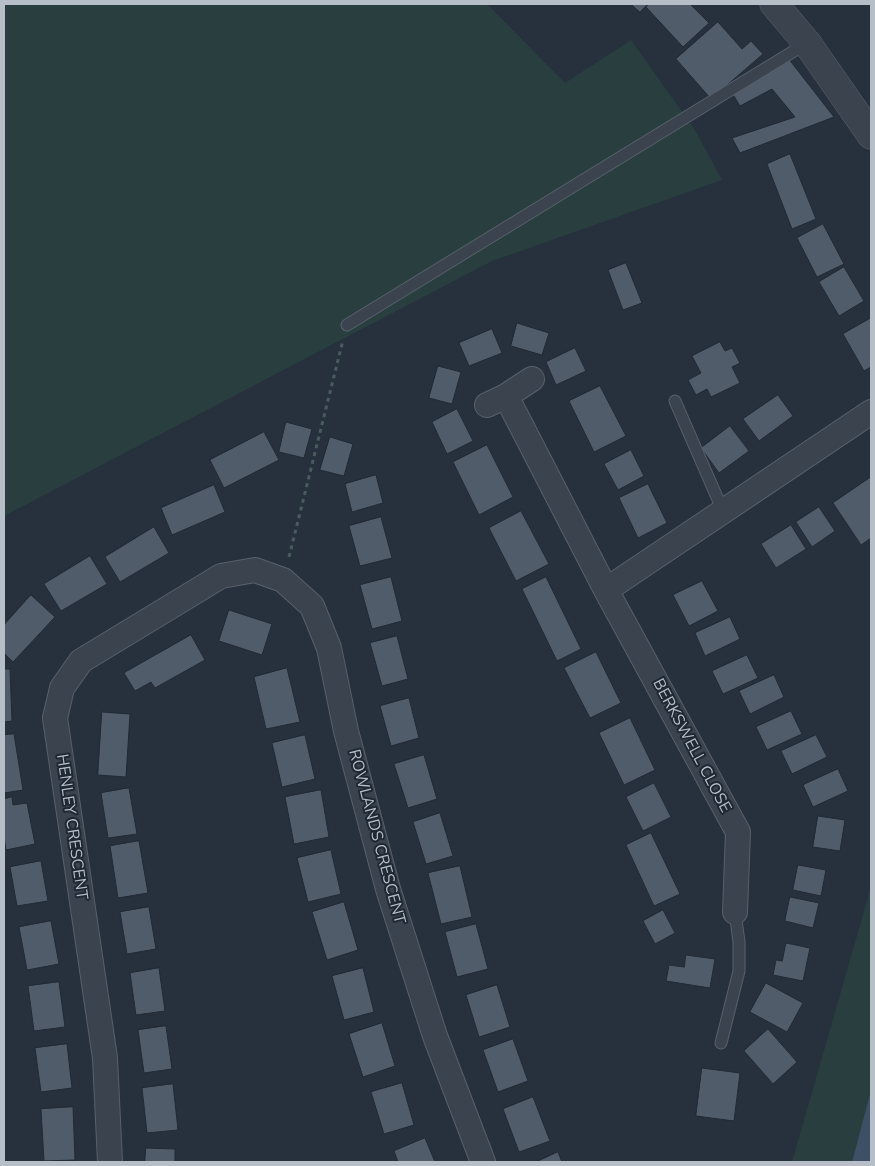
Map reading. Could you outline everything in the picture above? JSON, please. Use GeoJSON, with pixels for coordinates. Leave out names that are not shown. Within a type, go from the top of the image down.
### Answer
{"type":"FeatureCollection","features":[{"type":"Feature","properties":{"kind":"street"},"geometry":{"type":"LineString","coordinates":[[774,4],[807,43],[871,135]]}},
{"type":"Feature","properties":{"kind":"street","name":"BERKSWELL CLOSE"},"geometry":{"type":"LineString","coordinates":[[532,379],[497,401],[606,590],[738,832],[735,912]]}},
{"type":"Feature","properties":{"kind":"street"},"geometry":{"type":"LineString","coordinates":[[606,590],[871,412]]}},
{"type":"Feature","properties":{"kind":"street","name":"ROWLANDS CRESCENT"},"geometry":{"type":"LineString","coordinates":[[222,576],[254,570],[283,580],[312,606],[329,648],[346,731],[388,889],[435,1036],[483,1162]]}},
{"type":"Feature","properties":{"kind":"street","name":"HENLEY CRESCENT"},"geometry":{"type":"LineString","coordinates":[[110,1162],[105,1058],[56,718],[62,688],[80,661],[222,576]]}},
{"type":"Feature","properties":{"kind":"lane"},"geometry":{"type":"LineString","coordinates":[[347,325],[807,43]]}},
{"type":"Feature","properties":{"kind":"lane"},"geometry":{"type":"LineString","coordinates":[[675,401],[723,511]]}},
{"type":"Feature","properties":{"kind":"lane"},"geometry":{"type":"LineString","coordinates":[[722,1043],[739,971],[739,942],[735,912]]}},
{"type":"Feature","properties":{"kind":"path"},"geometry":{"type":"LineString","coordinates":[[283,580],[347,325]]}},
{"type":"Feature","properties":{"kind":"green space"},"geometry":{"type":"Polygon","coordinates":[[[4,4],[487,4],[565,83],[631,40],[695,130],[722,180],[492,261],[4,516],[4,4]]]}},
{"type":"Feature","properties":{"kind":"green space"},"geometry":{"type":"Polygon","coordinates":[[[871,887],[871,1090],[852,1162],[792,1162],[871,887]]]}},
{"type":"Feature","properties":{"kind":"water"},"geometry":{"type":"Polygon","coordinates":[[[871,1090],[871,1162],[852,1162],[871,1090]]]}},
{"type":"Feature","properties":{"kind":"building"},"geometry":{"type":"Polygon","coordinates":[[[631,4],[648,4],[640,12],[631,4]]]}},
{"type":"Feature","properties":{"kind":"building"},"geometry":{"type":"Polygon","coordinates":[[[649,4],[690,4],[709,23],[683,47],[646,7],[649,4]]]}},
{"type":"Feature","properties":{"kind":"building"},"geometry":{"type":"Polygon","coordinates":[[[718,22],[742,49],[751,41],[763,54],[711,99],[676,59],[718,22]]]}},
{"type":"Feature","properties":{"kind":"building"},"geometry":{"type":"Polygon","coordinates":[[[788,58],[834,117],[740,153],[732,138],[795,117],[772,89],[740,106],[732,93],[788,58]]]}},
{"type":"Feature","properties":{"kind":"building"},"geometry":{"type":"Polygon","coordinates":[[[790,154],[816,219],[792,229],[767,164],[790,154]]]}},
{"type":"Feature","properties":{"kind":"building"},"geometry":{"type":"Polygon","coordinates":[[[823,224],[844,264],[817,277],[797,238],[823,224]]]}},
{"type":"Feature","properties":{"kind":"building"},"geometry":{"type":"Polygon","coordinates":[[[626,263],[642,303],[623,310],[608,270],[626,263]]]}},
{"type":"Feature","properties":{"kind":"building"},"geometry":{"type":"Polygon","coordinates":[[[844,267],[864,301],[839,316],[819,282],[844,267]]]}},
{"type":"Feature","properties":{"kind":"building"},"geometry":{"type":"Polygon","coordinates":[[[871,318],[871,367],[864,371],[843,334],[871,318]]]}},
{"type":"Feature","properties":{"kind":"building"},"geometry":{"type":"Polygon","coordinates":[[[517,323],[549,333],[542,355],[511,346],[517,323]]]}},
{"type":"Feature","properties":{"kind":"building"},"geometry":{"type":"Polygon","coordinates":[[[492,329],[502,353],[469,366],[459,343],[492,329]]]}},
{"type":"Feature","properties":{"kind":"building"},"geometry":{"type":"Polygon","coordinates":[[[720,342],[725,351],[732,348],[740,363],[732,367],[740,383],[711,397],[707,389],[696,395],[688,380],[701,373],[692,356],[720,342]]]}},
{"type":"Feature","properties":{"kind":"building"},"geometry":{"type":"Polygon","coordinates":[[[575,348],[586,371],[556,385],[546,362],[575,348]]]}},
{"type":"Feature","properties":{"kind":"building"},"geometry":{"type":"Polygon","coordinates":[[[438,366],[461,372],[452,404],[429,398],[438,366]]]}},
{"type":"Feature","properties":{"kind":"building"},"geometry":{"type":"Polygon","coordinates":[[[600,386],[626,436],[594,452],[569,401],[600,386]]]}},
{"type":"Feature","properties":{"kind":"building"},"geometry":{"type":"Polygon","coordinates":[[[778,395],[793,416],[759,441],[743,419],[778,395]]]}},
{"type":"Feature","properties":{"kind":"building"},"geometry":{"type":"Polygon","coordinates":[[[457,409],[473,441],[447,454],[432,422],[457,409]]]}},
{"type":"Feature","properties":{"kind":"building"},"geometry":{"type":"Polygon","coordinates":[[[286,422],[312,429],[304,458],[279,452],[286,422]]]}},
{"type":"Feature","properties":{"kind":"building"},"geometry":{"type":"Polygon","coordinates":[[[730,426],[749,451],[719,473],[701,448],[730,426]]]}},
{"type":"Feature","properties":{"kind":"building"},"geometry":{"type":"Polygon","coordinates":[[[264,432],[279,460],[224,488],[210,460],[264,432]]]}},
{"type":"Feature","properties":{"kind":"building"},"geometry":{"type":"Polygon","coordinates":[[[330,437],[353,444],[344,476],[320,470],[330,437]]]}},
{"type":"Feature","properties":{"kind":"building"},"geometry":{"type":"Polygon","coordinates":[[[487,445],[513,497],[479,515],[453,462],[487,445]]]}},
{"type":"Feature","properties":{"kind":"building"},"geometry":{"type":"Polygon","coordinates":[[[631,450],[644,476],[618,490],[604,464],[631,450]]]}},
{"type":"Feature","properties":{"kind":"building"},"geometry":{"type":"Polygon","coordinates":[[[376,475],[383,503],[352,512],[345,484],[376,475]]]}},
{"type":"Feature","properties":{"kind":"building"},"geometry":{"type":"Polygon","coordinates":[[[871,477],[871,538],[861,545],[833,503],[871,477]]]}},
{"type":"Feature","properties":{"kind":"building"},"geometry":{"type":"Polygon","coordinates":[[[648,484],[667,523],[638,538],[619,498],[648,484]]]}},
{"type":"Feature","properties":{"kind":"building"},"geometry":{"type":"Polygon","coordinates":[[[214,485],[225,512],[172,535],[161,508],[214,485]]]}},
{"type":"Feature","properties":{"kind":"building"},"geometry":{"type":"Polygon","coordinates":[[[819,507],[835,531],[812,547],[796,522],[819,507]]]}},
{"type":"Feature","properties":{"kind":"building"},"geometry":{"type":"Polygon","coordinates":[[[521,511],[549,564],[516,581],[489,528],[521,511]]]}},
{"type":"Feature","properties":{"kind":"building"},"geometry":{"type":"Polygon","coordinates":[[[381,517],[392,558],[360,566],[349,526],[381,517]]]}},
{"type":"Feature","properties":{"kind":"building"},"geometry":{"type":"Polygon","coordinates":[[[791,525],[806,549],[776,568],[761,544],[791,525]]]}},
{"type":"Feature","properties":{"kind":"building"},"geometry":{"type":"Polygon","coordinates":[[[154,527],[169,553],[120,582],[105,557],[154,527]]]}},
{"type":"Feature","properties":{"kind":"building"},"geometry":{"type":"Polygon","coordinates":[[[90,556],[107,584],[61,611],[44,584],[90,556]]]}},
{"type":"Feature","properties":{"kind":"building"},"geometry":{"type":"Polygon","coordinates":[[[391,577],[402,621],[372,629],[360,585],[391,577]]]}},
{"type":"Feature","properties":{"kind":"building"},"geometry":{"type":"Polygon","coordinates":[[[546,577],[581,649],[557,661],[522,589],[546,577]]]}},
{"type":"Feature","properties":{"kind":"building"},"geometry":{"type":"Polygon","coordinates":[[[702,581],[718,611],[689,626],[673,595],[702,581]]]}},
{"type":"Feature","properties":{"kind":"building"},"geometry":{"type":"Polygon","coordinates":[[[31,595],[55,617],[13,662],[4,653],[4,625],[31,595]]]}},
{"type":"Feature","properties":{"kind":"building"},"geometry":{"type":"Polygon","coordinates":[[[229,610],[272,624],[262,655],[219,641],[229,610]]]}},
{"type":"Feature","properties":{"kind":"building"},"geometry":{"type":"Polygon","coordinates":[[[730,617],[740,639],[705,656],[695,633],[730,617]]]}},
{"type":"Feature","properties":{"kind":"building"},"geometry":{"type":"Polygon","coordinates":[[[191,635],[205,660],[155,688],[151,682],[135,691],[124,673],[191,635]]]}},
{"type":"Feature","properties":{"kind":"building"},"geometry":{"type":"Polygon","coordinates":[[[397,636],[408,679],[382,686],[370,643],[397,636]]]}},
{"type":"Feature","properties":{"kind":"building"},"geometry":{"type":"Polygon","coordinates":[[[596,652],[621,703],[590,718],[564,668],[596,652]]]}},
{"type":"Feature","properties":{"kind":"building"},"geometry":{"type":"Polygon","coordinates":[[[747,655],[758,678],[723,694],[712,671],[747,655]]]}},
{"type":"Feature","properties":{"kind":"building"},"geometry":{"type":"Polygon","coordinates":[[[287,668],[300,722],[266,729],[254,677],[287,668]]]}},
{"type":"Feature","properties":{"kind":"building"},"geometry":{"type":"Polygon","coordinates":[[[4,669],[10,669],[12,721],[4,722],[4,669]]]}},
{"type":"Feature","properties":{"kind":"building"},"geometry":{"type":"Polygon","coordinates":[[[774,675],[784,697],[750,714],[739,691],[774,675]]]}},
{"type":"Feature","properties":{"kind":"building"},"geometry":{"type":"Polygon","coordinates":[[[409,698],[419,738],[391,746],[380,706],[409,698]]]}},
{"type":"Feature","properties":{"kind":"building"},"geometry":{"type":"Polygon","coordinates":[[[791,711],[802,734],[767,750],[756,727],[791,711]]]}},
{"type":"Feature","properties":{"kind":"building"},"geometry":{"type":"Polygon","coordinates":[[[102,712],[130,714],[126,777],[98,775],[102,712]]]}},
{"type":"Feature","properties":{"kind":"building"},"geometry":{"type":"Polygon","coordinates":[[[630,718],[655,770],[624,785],[599,733],[630,718]]]}},
{"type":"Feature","properties":{"kind":"building"},"geometry":{"type":"Polygon","coordinates":[[[14,734],[23,790],[4,793],[4,735],[14,734]]]}},
{"type":"Feature","properties":{"kind":"building"},"geometry":{"type":"Polygon","coordinates":[[[305,735],[315,779],[282,787],[272,743],[305,735]]]}},
{"type":"Feature","properties":{"kind":"building"},"geometry":{"type":"Polygon","coordinates":[[[816,735],[827,757],[792,774],[781,751],[816,735]]]}},
{"type":"Feature","properties":{"kind":"building"},"geometry":{"type":"Polygon","coordinates":[[[424,755],[437,799],[408,808],[394,764],[424,755]]]}},
{"type":"Feature","properties":{"kind":"building"},"geometry":{"type":"Polygon","coordinates":[[[838,769],[848,791],[813,807],[803,785],[838,769]]]}},
{"type":"Feature","properties":{"kind":"building"},"geometry":{"type":"Polygon","coordinates":[[[654,783],[671,817],[643,831],[626,797],[654,783]]]}},
{"type":"Feature","properties":{"kind":"building"},"geometry":{"type":"Polygon","coordinates":[[[129,788],[137,834],[108,838],[101,793],[129,788]]]}},
{"type":"Feature","properties":{"kind":"building"},"geometry":{"type":"Polygon","coordinates":[[[321,790],[329,837],[294,844],[285,797],[321,790]]]}},
{"type":"Feature","properties":{"kind":"building"},"geometry":{"type":"Polygon","coordinates":[[[12,797],[13,805],[27,803],[35,844],[6,850],[4,799],[12,797]]]}},
{"type":"Feature","properties":{"kind":"building"},"geometry":{"type":"Polygon","coordinates":[[[440,813],[453,856],[426,864],[413,822],[440,813]]]}},
{"type":"Feature","properties":{"kind":"building"},"geometry":{"type":"Polygon","coordinates":[[[818,816],[845,820],[840,851],[813,847],[818,816]]]}},
{"type":"Feature","properties":{"kind":"building"},"geometry":{"type":"Polygon","coordinates":[[[651,833],[680,894],[654,906],[626,845],[651,833]]]}},
{"type":"Feature","properties":{"kind":"building"},"geometry":{"type":"Polygon","coordinates":[[[139,841],[148,893],[118,898],[110,846],[139,841]]]}},
{"type":"Feature","properties":{"kind":"building"},"geometry":{"type":"Polygon","coordinates":[[[331,850],[341,894],[308,902],[297,858],[331,850]]]}},
{"type":"Feature","properties":{"kind":"building"},"geometry":{"type":"Polygon","coordinates":[[[41,861],[48,901],[17,906],[10,867],[41,861]]]}},
{"type":"Feature","properties":{"kind":"building"},"geometry":{"type":"Polygon","coordinates":[[[798,865],[826,870],[821,896],[793,890],[798,865]]]}},
{"type":"Feature","properties":{"kind":"building"},"geometry":{"type":"Polygon","coordinates":[[[460,866],[472,917],[441,924],[428,873],[460,866]]]}},
{"type":"Feature","properties":{"kind":"building"},"geometry":{"type":"Polygon","coordinates":[[[790,897],[819,903],[813,928],[785,921],[790,897]]]}},
{"type":"Feature","properties":{"kind":"building"},"geometry":{"type":"Polygon","coordinates":[[[344,902],[358,950],[327,960],[312,912],[344,902]]]}},
{"type":"Feature","properties":{"kind":"building"},"geometry":{"type":"Polygon","coordinates":[[[149,907],[156,949],[127,954],[120,912],[149,907]]]}},
{"type":"Feature","properties":{"kind":"building"},"geometry":{"type":"Polygon","coordinates":[[[663,910],[675,933],[655,944],[643,921],[663,910]]]}},
{"type":"Feature","properties":{"kind":"building"},"geometry":{"type":"Polygon","coordinates":[[[51,921],[59,964],[27,970],[19,927],[51,921]]]}},
{"type":"Feature","properties":{"kind":"building"},"geometry":{"type":"Polygon","coordinates":[[[476,924],[488,969],[457,977],[445,932],[476,924]]]}},
{"type":"Feature","properties":{"kind":"building"},"geometry":{"type":"Polygon","coordinates":[[[786,943],[810,948],[803,981],[773,975],[776,960],[782,961],[786,943]]]}},
{"type":"Feature","properties":{"kind":"building"},"geometry":{"type":"Polygon","coordinates":[[[686,955],[715,959],[710,988],[666,981],[669,965],[684,967],[686,955]]]}},
{"type":"Feature","properties":{"kind":"building"},"geometry":{"type":"Polygon","coordinates":[[[159,968],[165,1011],[136,1015],[130,973],[159,968]]]}},
{"type":"Feature","properties":{"kind":"building"},"geometry":{"type":"Polygon","coordinates":[[[363,968],[374,1012],[344,1020],[332,976],[363,968]]]}},
{"type":"Feature","properties":{"kind":"building"},"geometry":{"type":"Polygon","coordinates":[[[59,982],[65,1027],[34,1031],[28,986],[59,982]]]}},
{"type":"Feature","properties":{"kind":"building"},"geometry":{"type":"Polygon","coordinates":[[[766,983],[803,1003],[787,1032],[750,1012],[766,983]]]}},
{"type":"Feature","properties":{"kind":"building"},"geometry":{"type":"Polygon","coordinates":[[[497,985],[510,1027],[479,1037],[466,995],[497,985]]]}},
{"type":"Feature","properties":{"kind":"building"},"geometry":{"type":"Polygon","coordinates":[[[382,1023],[395,1066],[363,1077],[349,1034],[382,1023]]]}},
{"type":"Feature","properties":{"kind":"building"},"geometry":{"type":"Polygon","coordinates":[[[166,1026],[172,1069],[144,1073],[138,1030],[166,1026]]]}},
{"type":"Feature","properties":{"kind":"building"},"geometry":{"type":"Polygon","coordinates":[[[768,1029],[797,1062],[773,1084],[744,1051],[768,1029]]]}},
{"type":"Feature","properties":{"kind":"building"},"geometry":{"type":"Polygon","coordinates":[[[513,1039],[528,1081],[498,1092],[483,1050],[513,1039]]]}},
{"type":"Feature","properties":{"kind":"building"},"geometry":{"type":"Polygon","coordinates":[[[67,1044],[72,1088],[41,1092],[35,1048],[67,1044]]]}},
{"type":"Feature","properties":{"kind":"building"},"geometry":{"type":"Polygon","coordinates":[[[702,1068],[740,1073],[734,1121],[696,1116],[702,1068]]]}},
{"type":"Feature","properties":{"kind":"building"},"geometry":{"type":"Polygon","coordinates":[[[402,1083],[414,1125],[384,1134],[371,1092],[402,1083]]]}},
{"type":"Feature","properties":{"kind":"building"},"geometry":{"type":"Polygon","coordinates":[[[173,1084],[178,1130],[147,1133],[142,1088],[173,1084]]]}},
{"type":"Feature","properties":{"kind":"building"},"geometry":{"type":"Polygon","coordinates":[[[533,1097],[550,1141],[519,1152],[503,1109],[533,1097]]]}},
{"type":"Feature","properties":{"kind":"building"},"geometry":{"type":"Polygon","coordinates":[[[73,1107],[75,1160],[44,1161],[41,1109],[73,1107]]]}},
{"type":"Feature","properties":{"kind":"building"},"geometry":{"type":"Polygon","coordinates":[[[425,1138],[435,1162],[398,1162],[394,1151],[425,1138]]]}},
{"type":"Feature","properties":{"kind":"building"},"geometry":{"type":"Polygon","coordinates":[[[146,1148],[175,1149],[175,1162],[145,1162],[146,1148]]]}},
{"type":"Feature","properties":{"kind":"building"},"geometry":{"type":"Polygon","coordinates":[[[558,1152],[562,1162],[536,1162],[558,1152]]]}}]}
